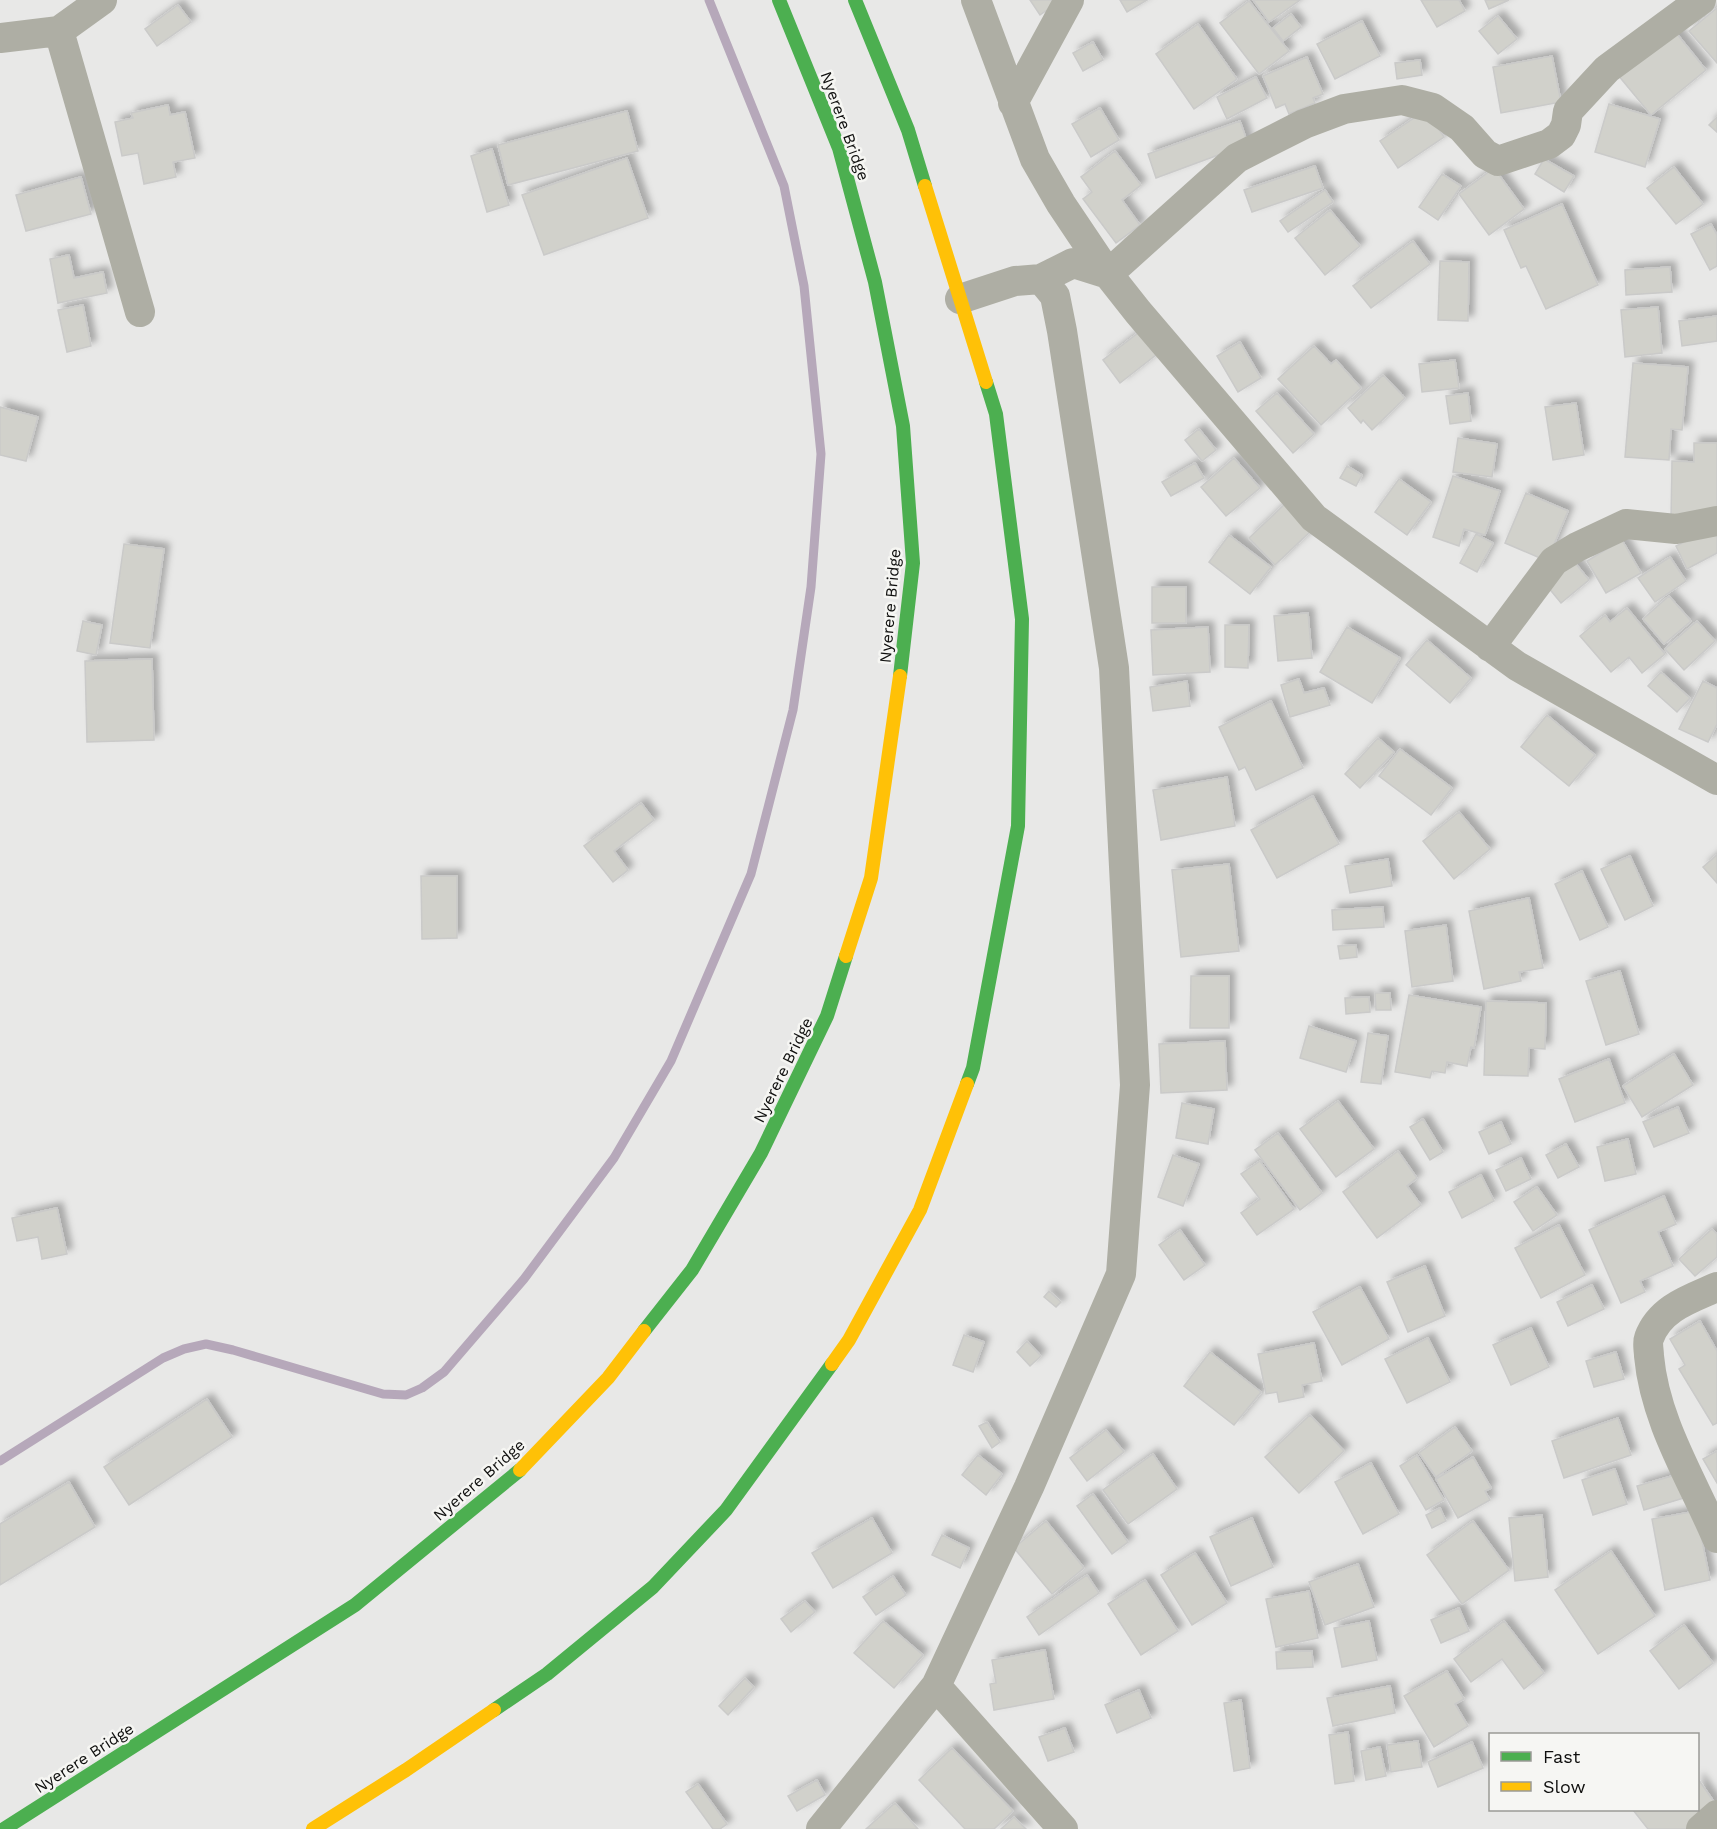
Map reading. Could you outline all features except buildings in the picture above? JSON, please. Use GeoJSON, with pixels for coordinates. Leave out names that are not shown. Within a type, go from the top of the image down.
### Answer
{"type":"FeatureCollection","features":[{"type":"Feature","properties":{"kind":"main road","name":"Nyerere Bridge"},"geometry":{"type":"LineString","coordinates":[[4,1829],[355,1605],[520,1470],[608,1378],[692,1270],[761,1153],[827,1016],[871,878],[899,688],[913,563],[903,426],[875,282],[839,148],[779,0]]}},
{"type":"Feature","properties":{"kind":"main road"},"geometry":{"type":"LineString","coordinates":[[313,1829],[406,1770],[547,1674],[653,1587],[726,1510],[849,1340],[920,1210],[973,1068],[1018,826],[1022,619],[996,414],[908,130],[855,0]]}},
{"type":"Feature","properties":{"kind":"street"},"geometry":{"type":"LineString","coordinates":[[0,38],[59,31],[102,0]]}},
{"type":"Feature","properties":{"kind":"street"},"geometry":{"type":"LineString","coordinates":[[976,0],[1035,159],[1061,204],[1108,274],[1138,312],[1314,518],[1517,666],[1717,780]]}},
{"type":"Feature","properties":{"kind":"street"},"geometry":{"type":"LineString","coordinates":[[1013,103],[1069,0]]}},
{"type":"Feature","properties":{"kind":"street"},"geometry":{"type":"LineString","coordinates":[[1108,274],[1237,158],[1304,124],[1344,109],[1402,100],[1433,108],[1462,128],[1485,154],[1498,161],[1549,144],[1561,135],[1566,125],[1568,111],[1607,69],[1701,0]]}},
{"type":"Feature","properties":{"kind":"street"},"geometry":{"type":"LineString","coordinates":[[59,31],[140,312]]}},
{"type":"Feature","properties":{"kind":"street"},"geometry":{"type":"LineString","coordinates":[[960,299],[1015,281],[1041,279],[1073,263],[1108,274]]}},
{"type":"Feature","properties":{"kind":"street"},"geometry":{"type":"LineString","coordinates":[[821,1829],[936,1686],[1029,1486],[1121,1274],[1135,1085],[1114,668],[1062,331],[1055,296],[1041,279]]}},
{"type":"Feature","properties":{"kind":"street"},"geometry":{"type":"LineString","coordinates":[[1491,647],[1554,561],[1577,547],[1626,524],[1676,529],[1717,521]]}},
{"type":"Feature","properties":{"kind":"street"},"geometry":{"type":"LineString","coordinates":[[1717,1287],[1673,1306],[1657,1323],[1648,1340],[1651,1369],[1669,1436],[1717,1538]]}},
{"type":"Feature","properties":{"kind":"street"},"geometry":{"type":"LineString","coordinates":[[936,1686],[1063,1829]]}},
{"type":"Feature","properties":{"kind":"street"},"geometry":{"type":"LineString","coordinates":[[1701,1829],[1717,1815]]}},
{"type":"Feature","properties":{"kind":"waterway"},"geometry":{"type":"LineString","coordinates":[[0,1461],[163,1358],[184,1349],[206,1344],[383,1394],[406,1395],[422,1388],[444,1372],[524,1279],[614,1158],[671,1061],[751,874],[793,710],[811,587],[821,454],[804,286],[784,186],[709,0]]}},
{"type":"Feature","properties":{"kind":"traffic: fast"},"geometry":{"type":"LineString","coordinates":[[779,0],[839,148],[875,282],[903,426],[913,563],[900,676]]}},
{"type":"Feature","properties":{"kind":"traffic: fast"},"geometry":{"type":"LineString","coordinates":[[855,0],[908,130],[925,186]]}},
{"type":"Feature","properties":{"kind":"traffic: fast"},"geometry":{"type":"LineString","coordinates":[[967,1084],[973,1068],[1018,826],[1022,619],[996,414],[986,382]]}},
{"type":"Feature","properties":{"kind":"traffic: fast"},"geometry":{"type":"LineString","coordinates":[[644,1331],[692,1270],[761,1153],[827,1016],[846,956]]}},
{"type":"Feature","properties":{"kind":"traffic: fast"},"geometry":{"type":"LineString","coordinates":[[494,1710],[547,1674],[653,1587],[726,1510],[832,1364]]}},
{"type":"Feature","properties":{"kind":"traffic: fast"},"geometry":{"type":"LineString","coordinates":[[4,1829],[355,1605],[520,1470]]}},
{"type":"Feature","properties":{"kind":"traffic: slow"},"geometry":{"type":"LineString","coordinates":[[925,186],[986,382]]}},
{"type":"Feature","properties":{"kind":"traffic: slow"},"geometry":{"type":"LineString","coordinates":[[846,956],[871,878],[900,676]]}},
{"type":"Feature","properties":{"kind":"traffic: slow"},"geometry":{"type":"LineString","coordinates":[[832,1364],[849,1340],[920,1210],[967,1084]]}},
{"type":"Feature","properties":{"kind":"traffic: slow"},"geometry":{"type":"LineString","coordinates":[[520,1470],[608,1378],[644,1331]]}},
{"type":"Feature","properties":{"kind":"traffic: slow"},"geometry":{"type":"LineString","coordinates":[[313,1829],[494,1710]]}}]}
